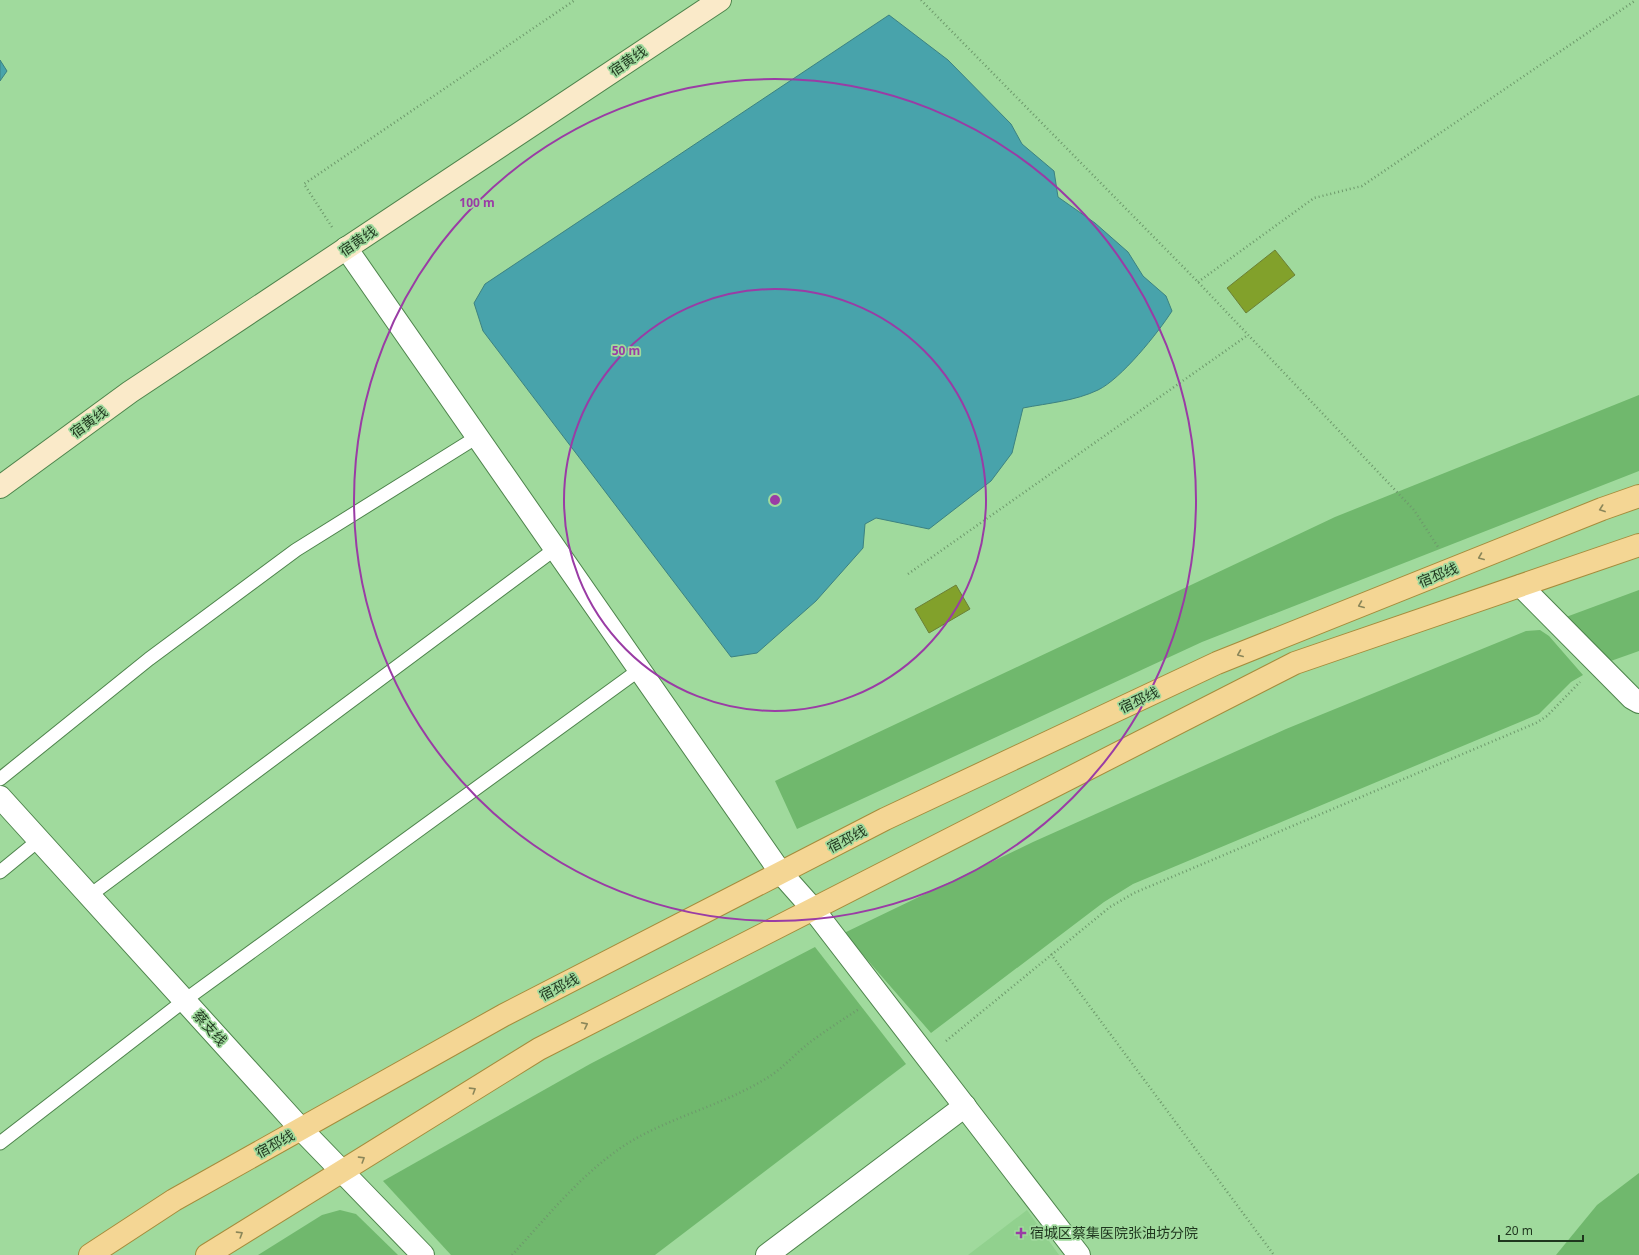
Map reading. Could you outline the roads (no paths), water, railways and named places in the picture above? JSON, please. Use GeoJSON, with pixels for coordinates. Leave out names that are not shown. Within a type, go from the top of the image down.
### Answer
{"type":"FeatureCollection","features":[{"type":"Feature","properties":{"kind":"main road","name":"宿黄线"},"geometry":{"type":"LineString","coordinates":[[0,487],[130,392],[720,0]]}},
{"type":"Feature","properties":{"kind":"main road","name":"宿邳线"},"geometry":{"type":"LineString","coordinates":[[90,1255],[174,1200],[504,1015],[885,819],[1218,663],[1602,509],[1639,496]]}},
{"type":"Feature","properties":{"kind":"main road"},"geometry":{"type":"LineString","coordinates":[[207,1255],[539,1049],[1295,663],[1639,545]]}},
{"type":"Feature","properties":{"kind":"street"},"geometry":{"type":"LineString","coordinates":[[346,248],[781,873],[813,909],[1079,1255]]}},
{"type":"Feature","properties":{"kind":"street"},"geometry":{"type":"LineString","coordinates":[[1521,586],[1632,698],[1639,702]]}},
{"type":"Feature","properties":{"kind":"street","name":"蔡支线"},"geometry":{"type":"LineString","coordinates":[[0,797],[301,1129],[423,1255]]}},
{"type":"Feature","properties":{"kind":"street"},"geometry":{"type":"LineString","coordinates":[[767,1255],[965,1106]]}},
{"type":"Feature","properties":{"kind":"lane"},"geometry":{"type":"LineString","coordinates":[[0,779],[149,659],[296,550],[477,437]]}},
{"type":"Feature","properties":{"kind":"lane"},"geometry":{"type":"LineString","coordinates":[[89,896],[555,549]]}},
{"type":"Feature","properties":{"kind":"lane"},"geometry":{"type":"LineString","coordinates":[[0,1143],[184,1000],[639,670]]}},
{"type":"Feature","properties":{"kind":"lane"},"geometry":{"type":"LineString","coordinates":[[0,872],[39,840]]}},
{"type":"Feature","properties":{"kind":"water"},"geometry":{"type":"Polygon","coordinates":[[[889,15],[948,60],[1011,124],[1022,144],[1054,171],[1058,197],[1095,223],[1128,252],[1143,276],[1166,296],[1172,311],[1158,331],[1128,366],[1098,390],[1080,397],[1023,408],[1012,453],[991,481],[929,529],[876,518],[865,524],[863,548],[816,601],[757,653],[731,657],[483,331],[474,303],[485,284],[889,15]]]}},
{"type":"Feature","properties":{"kind":"water"},"geometry":{"type":"Polygon","coordinates":[[[0,60],[7,71],[0,81],[0,60]]]}},
{"type":"Feature","properties":{"kind":"place","name":"宿城区蔡集医院张油坊分院"},"geometry":{"type":"Point","coordinates":[1021,1233]}}]}
